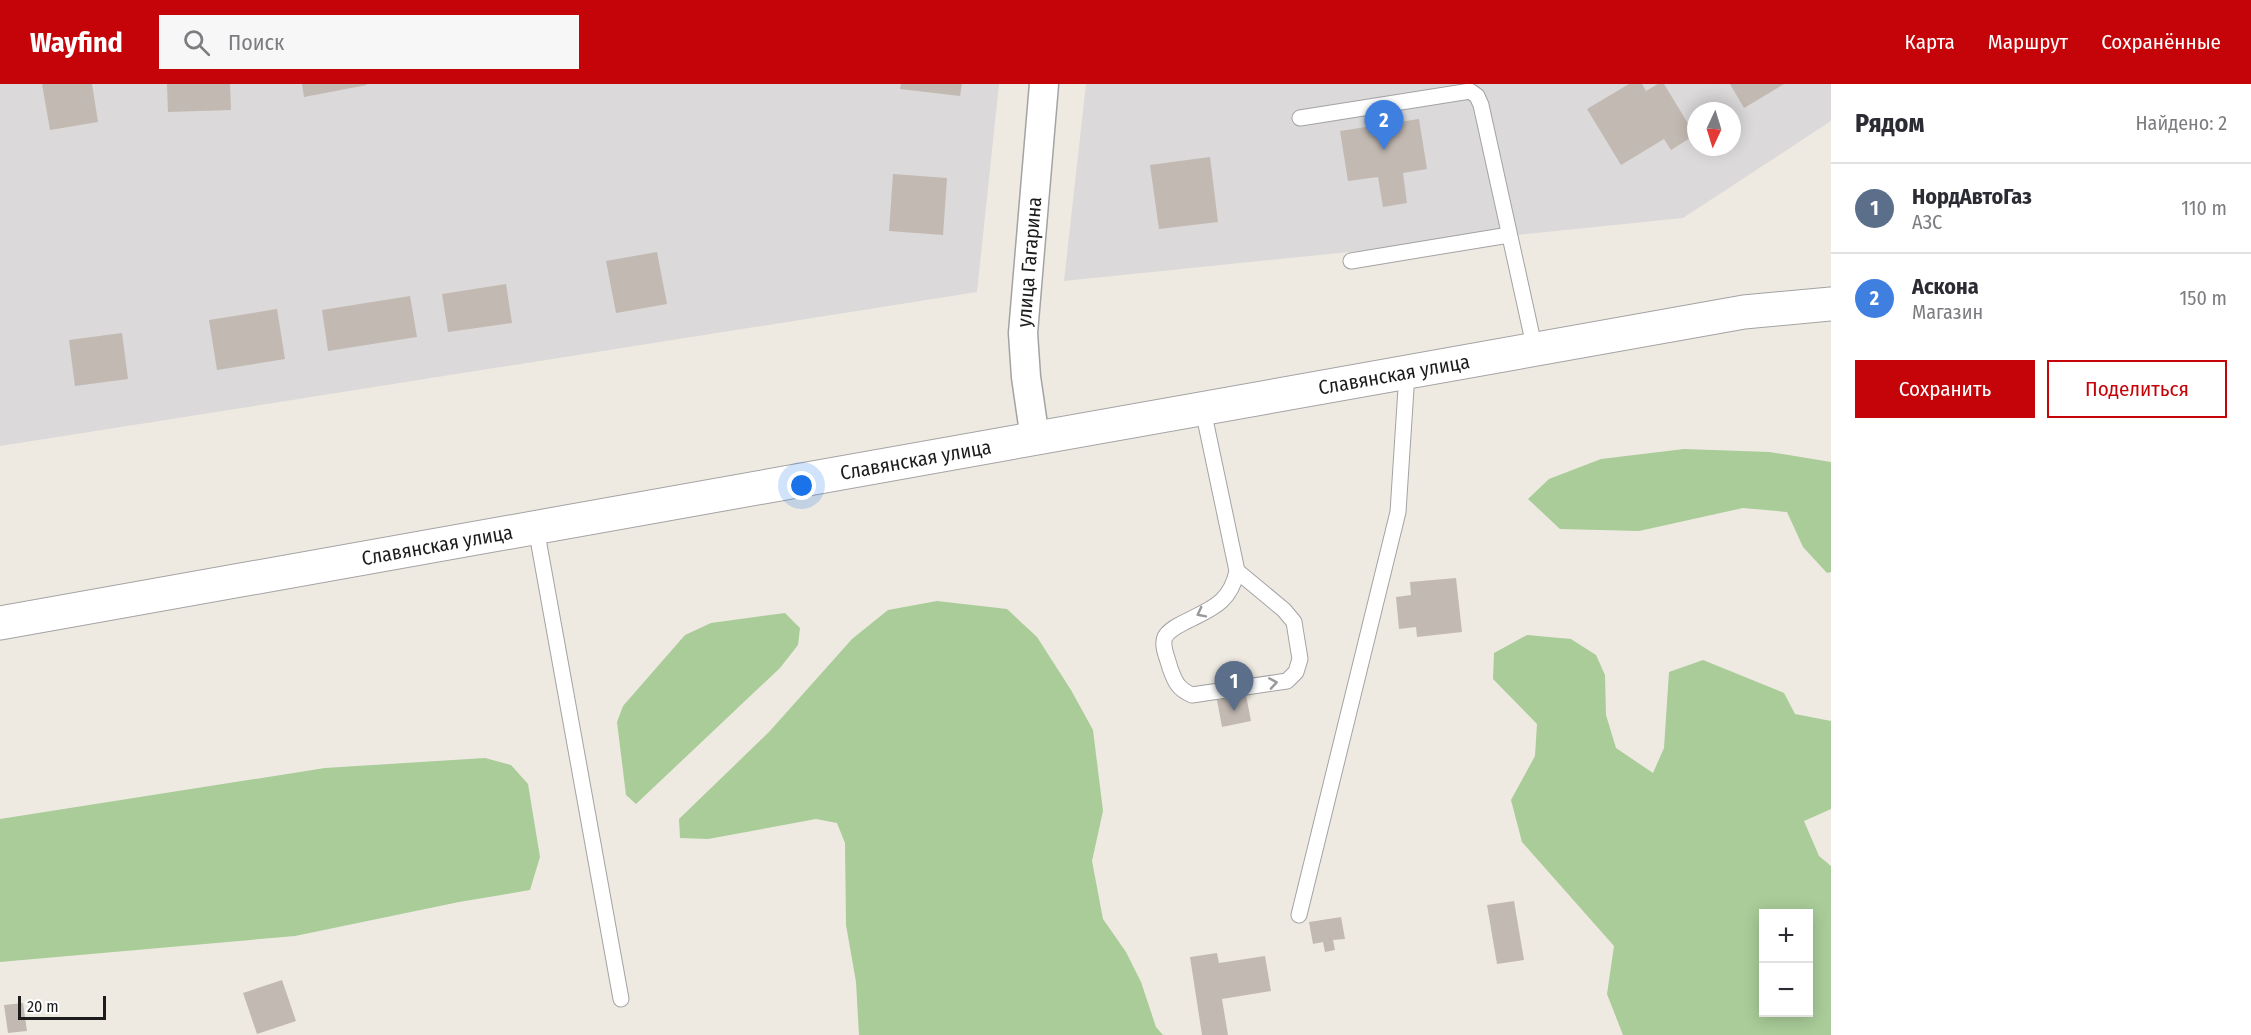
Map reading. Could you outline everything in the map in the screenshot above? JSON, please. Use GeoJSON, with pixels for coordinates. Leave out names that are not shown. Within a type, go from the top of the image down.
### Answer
{"type":"FeatureCollection","features":[{"type":"Feature","properties":{"kind":"street","name":"улица Гагарина"},"geometry":{"type":"LineString","coordinates":[[1035,439],[1026,377],[1023,333],[1044,84]]}},
{"type":"Feature","properties":{"kind":"street","name":"Славянская улица"},"geometry":{"type":"LineString","coordinates":[[0,623],[1744,312],[1831,304]]}},
{"type":"Feature","properties":{"kind":"lane"},"geometry":{"type":"LineString","coordinates":[[1300,118],[1470,91],[1477,96],[1535,350]]}},
{"type":"Feature","properties":{"kind":"lane"},"geometry":{"type":"LineString","coordinates":[[1351,261],[1509,235]]}},
{"type":"Feature","properties":{"kind":"lane"},"geometry":{"type":"LineString","coordinates":[[1299,915],[1398,512],[1407,373]]}},
{"type":"Feature","properties":{"kind":"lane"},"geometry":{"type":"LineString","coordinates":[[1203,410],[1236,571],[1234,585],[1218,605],[1174,628],[1165,638],[1164,649],[1174,681],[1181,690],[1192,695],[1287,681],[1296,672],[1300,659],[1294,622],[1284,610],[1236,571]]}},
{"type":"Feature","properties":{"kind":"lane"},"geometry":{"type":"LineString","coordinates":[[536,528],[621,999]]}},
{"type":"Feature","properties":{"kind":"shaded area"},"geometry":{"type":"Polygon","coordinates":[[[0,84],[999,84],[977,292],[0,446],[0,84]]]}},
{"type":"Feature","properties":{"kind":"shaded area"},"geometry":{"type":"Polygon","coordinates":[[[1086,84],[1831,84],[1831,121],[1683,218],[1064,281],[1086,84]]]}},
{"type":"Feature","properties":{"kind":"green space"},"geometry":{"type":"Polygon","coordinates":[[[1684,449],[1770,452],[1831,462],[1831,572],[1827,573],[1803,547],[1787,512],[1743,508],[1639,531],[1560,529],[1528,499],[1549,479],[1601,459],[1684,449]]]}},
{"type":"Feature","properties":{"kind":"green space"},"geometry":{"type":"Polygon","coordinates":[[[937,601],[1007,609],[1037,637],[1093,730],[1103,811],[1092,861],[1103,919],[1126,952],[1141,982],[1156,1027],[1163,1035],[859,1035],[856,982],[846,925],[845,843],[837,823],[816,819],[708,839],[680,838],[679,819],[769,732],[852,639],[888,610],[937,601]]]}},
{"type":"Feature","properties":{"kind":"green space"},"geometry":{"type":"Polygon","coordinates":[[[785,613],[800,628],[798,645],[780,668],[636,804],[626,795],[617,722],[623,706],[685,635],[711,623],[785,613]]]}},
{"type":"Feature","properties":{"kind":"green space"},"geometry":{"type":"Polygon","coordinates":[[[1527,635],[1571,639],[1596,655],[1605,675],[1606,715],[1616,748],[1653,773],[1664,748],[1669,672],[1703,660],[1784,693],[1795,714],[1831,721],[1831,809],[1804,821],[1819,856],[1831,866],[1831,1035],[1623,1035],[1607,994],[1614,946],[1522,842],[1511,800],[1535,756],[1537,724],[1493,679],[1494,653],[1527,635]]]}},
{"type":"Feature","properties":{"kind":"green space"},"geometry":{"type":"Polygon","coordinates":[[[485,758],[511,765],[528,784],[540,857],[530,890],[459,902],[295,936],[0,962],[0,819],[325,768],[485,758]]]}},
{"type":"Feature","properties":{"kind":"building"},"geometry":{"type":"Polygon","coordinates":[[[42,84],[92,84],[98,122],[50,130],[42,84]]]}},
{"type":"Feature","properties":{"kind":"building"},"geometry":{"type":"Polygon","coordinates":[[[167,84],[230,84],[231,110],[168,112],[167,84]]]}},
{"type":"Feature","properties":{"kind":"building"},"geometry":{"type":"Polygon","coordinates":[[[302,84],[366,84],[367,85],[304,97],[302,84]]]}},
{"type":"Feature","properties":{"kind":"building"},"geometry":{"type":"Polygon","coordinates":[[[901,84],[962,84],[960,96],[900,89],[901,84]]]}},
{"type":"Feature","properties":{"kind":"building"},"geometry":{"type":"Polygon","coordinates":[[[1629,84],[1642,84],[1646,91],[1658,84],[1664,84],[1687,122],[1687,140],[1671,150],[1664,139],[1621,165],[1587,109],[1629,84]]]}},
{"type":"Feature","properties":{"kind":"building"},"geometry":{"type":"Polygon","coordinates":[[[1730,84],[1784,84],[1744,108],[1730,84]]]}},
{"type":"Feature","properties":{"kind":"building"},"geometry":{"type":"Polygon","coordinates":[[[1419,119],[1427,169],[1403,173],[1407,203],[1383,207],[1378,177],[1348,181],[1340,131],[1419,119]]]}},
{"type":"Feature","properties":{"kind":"building"},"geometry":{"type":"Polygon","coordinates":[[[1210,157],[1218,222],[1159,229],[1150,165],[1210,157]]]}},
{"type":"Feature","properties":{"kind":"building"},"geometry":{"type":"Polygon","coordinates":[[[893,174],[947,178],[943,235],[889,231],[893,174]]]}},
{"type":"Feature","properties":{"kind":"building"},"geometry":{"type":"Polygon","coordinates":[[[657,252],[667,304],[616,313],[606,261],[657,252]]]}},
{"type":"Feature","properties":{"kind":"building"},"geometry":{"type":"Polygon","coordinates":[[[506,284],[512,323],[448,332],[442,294],[506,284]]]}},
{"type":"Feature","properties":{"kind":"building"},"geometry":{"type":"Polygon","coordinates":[[[410,296],[417,337],[328,351],[322,310],[410,296]]]}},
{"type":"Feature","properties":{"kind":"building"},"geometry":{"type":"Polygon","coordinates":[[[277,309],[285,359],[217,370],[209,320],[277,309]]]}},
{"type":"Feature","properties":{"kind":"building"},"geometry":{"type":"Polygon","coordinates":[[[122,333],[128,379],[75,386],[69,340],[122,333]]]}},
{"type":"Feature","properties":{"kind":"building"},"geometry":{"type":"Polygon","coordinates":[[[1456,578],[1462,632],[1417,637],[1416,627],[1399,629],[1396,597],[1411,595],[1410,582],[1456,578]]]}},
{"type":"Feature","properties":{"kind":"building"},"geometry":{"type":"Polygon","coordinates":[[[1246,695],[1251,721],[1222,727],[1217,700],[1246,695]]]}},
{"type":"Feature","properties":{"kind":"building"},"geometry":{"type":"Polygon","coordinates":[[[1514,901],[1524,960],[1497,964],[1487,905],[1514,901]]]}},
{"type":"Feature","properties":{"kind":"building"},"geometry":{"type":"Polygon","coordinates":[[[1341,917],[1345,939],[1333,940],[1335,950],[1325,952],[1323,942],[1313,944],[1309,922],[1341,917]]]}},
{"type":"Feature","properties":{"kind":"building"},"geometry":{"type":"Polygon","coordinates":[[[1217,953],[1219,963],[1265,956],[1271,991],[1222,999],[1228,1035],[1202,1035],[1190,957],[1217,953]]]}},
{"type":"Feature","properties":{"kind":"building"},"geometry":{"type":"Polygon","coordinates":[[[282,980],[296,1021],[257,1034],[243,993],[282,980]]]}},
{"type":"Feature","properties":{"kind":"building"},"geometry":{"type":"Polygon","coordinates":[[[23,1003],[27,1031],[8,1033],[4,1005],[23,1003]]]}},
{"type":"Feature","properties":{"kind":"place","name":"Аскона"},"geometry":{"type":"Point","coordinates":[1384,150]}},
{"type":"Feature","properties":{"kind":"place","name":"НордАвтоГаз"},"geometry":{"type":"Point","coordinates":[1234,711]}}]}
